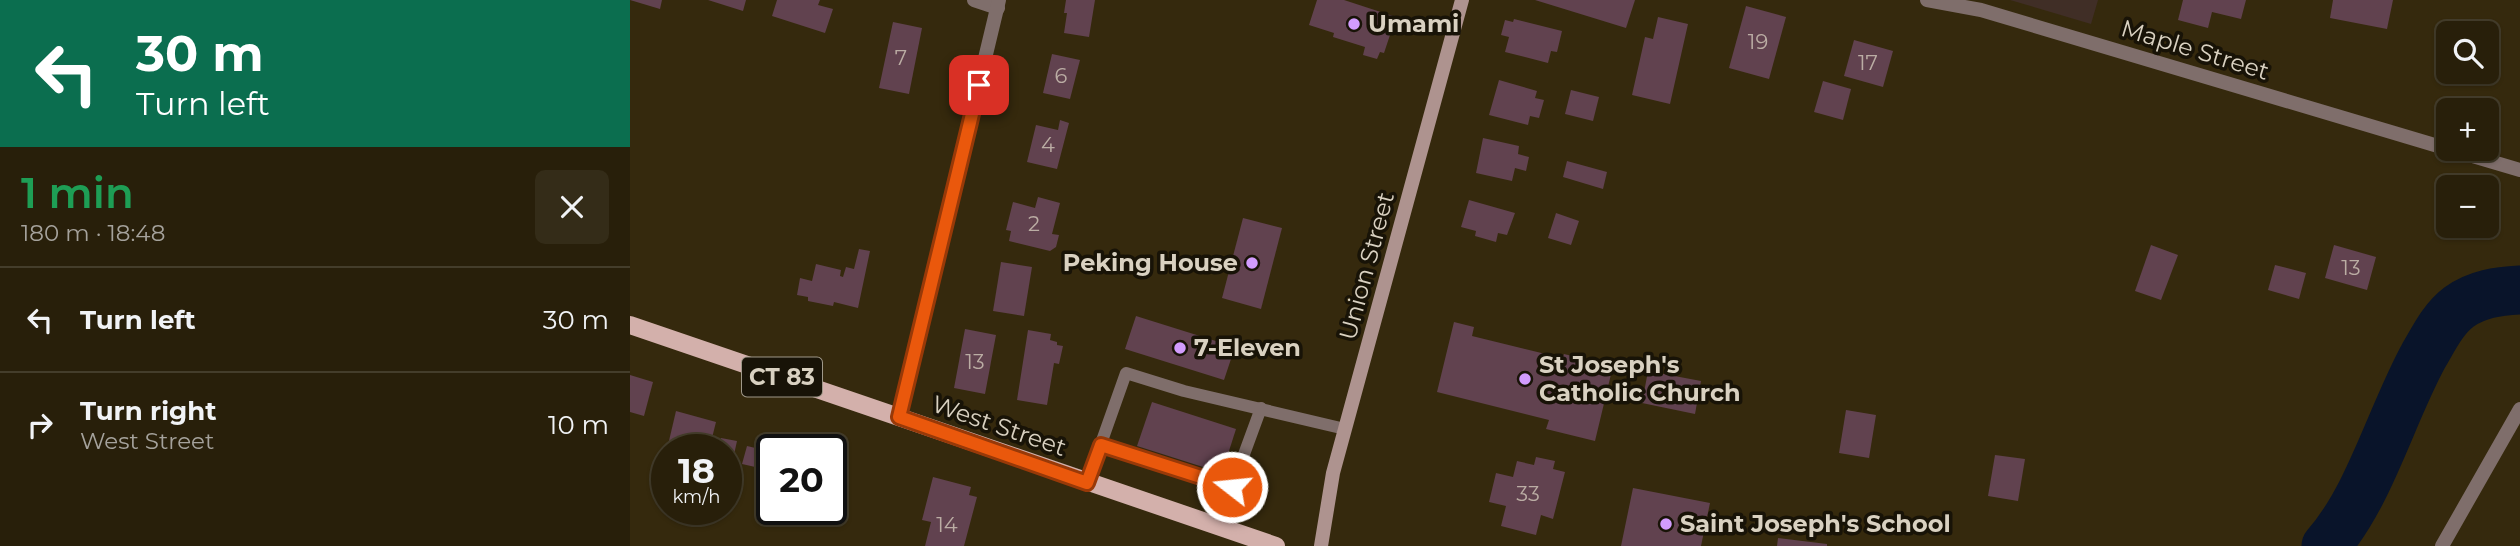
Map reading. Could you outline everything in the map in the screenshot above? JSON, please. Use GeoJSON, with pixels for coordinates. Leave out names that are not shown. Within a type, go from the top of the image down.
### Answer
{"type":"FeatureCollection","features":[{"type":"Feature","properties":{"kind":"main road","name":"Union Street"},"geometry":{"type":"LineString","coordinates":[[1321,546],[1326,505],[1345,429],[1462,0]]}},
{"type":"Feature","properties":{"kind":"main road","name":"West Street"},"geometry":{"type":"LineString","coordinates":[[630,325],[1276,546]]}},
{"type":"Feature","properties":{"kind":"street"},"geometry":{"type":"LineString","coordinates":[[899,417],[998,4],[974,0]]}},
{"type":"Feature","properties":{"kind":"street","name":"Maple Street"},"geometry":{"type":"LineString","coordinates":[[1927,0],[1982,10],[2436,145]]}},
{"type":"Feature","properties":{"kind":"street","name":"Maple Street"},"geometry":{"type":"LineString","coordinates":[[2490,161],[2520,170]]}},
{"type":"Feature","properties":{"kind":"street"},"geometry":{"type":"LineString","coordinates":[[2442,546],[2520,409]]}},
{"type":"Feature","properties":{"kind":"lane"},"geometry":{"type":"LineString","coordinates":[[1087,483],[1126,373],[1184,391],[1345,429]]}},
{"type":"Feature","properties":{"kind":"lane"},"geometry":{"type":"LineString","coordinates":[[1219,527],[1261,408]]}},
{"type":"Feature","properties":{"kind":"lane"},"geometry":{"type":"LineString","coordinates":[[1101,445],[1232,487]]}},
{"type":"Feature","properties":{"kind":"shaded area"},"geometry":{"type":"Polygon","coordinates":[[[2010,0],[2098,0],[2091,24],[2010,0]]]}},
{"type":"Feature","properties":{"kind":"building"},"geometry":{"type":"Polygon","coordinates":[[[630,0],[662,0],[660,9],[630,0]]]}},
{"type":"Feature","properties":{"kind":"building"},"geometry":{"type":"Polygon","coordinates":[[[708,0],[746,0],[743,11],[708,0]]]}},
{"type":"Feature","properties":{"kind":"building"},"geometry":{"type":"Polygon","coordinates":[[[777,0],[820,0],[818,5],[833,9],[825,33],[772,16],[777,0]]]}},
{"type":"Feature","properties":{"kind":"building"},"geometry":{"type":"Polygon","coordinates":[[[1066,0],[1095,0],[1089,37],[1064,33],[1066,0]]]}},
{"type":"Feature","properties":{"kind":"building"},"geometry":{"type":"Polygon","coordinates":[[[1317,0],[1344,0],[1396,17],[1384,53],[1380,52],[1377,59],[1363,55],[1365,47],[1333,37],[1334,33],[1309,25],[1317,0]]]}},
{"type":"Feature","properties":{"kind":"building"},"geometry":{"type":"Polygon","coordinates":[[[1535,0],[1635,0],[1626,28],[1535,0]]]}},
{"type":"Feature","properties":{"kind":"building"},"geometry":{"type":"Polygon","coordinates":[[[2183,0],[2246,0],[2241,19],[2212,12],[2208,28],[2178,20],[2183,0]]]}},
{"type":"Feature","properties":{"kind":"building"},"geometry":{"type":"Polygon","coordinates":[[[2333,0],[2393,0],[2387,29],[2330,18],[2333,0]]]}},
{"type":"Feature","properties":{"kind":"building"},"geometry":{"type":"Polygon","coordinates":[[[1746,6],[1786,17],[1769,79],[1729,68],[1746,6]]]}},
{"type":"Feature","properties":{"kind":"building"},"geometry":{"type":"Polygon","coordinates":[[[1658,17],[1688,24],[1670,104],[1632,95],[1645,37],[1653,39],[1658,17]]]}},
{"type":"Feature","properties":{"kind":"building"},"geometry":{"type":"Polygon","coordinates":[[[1514,19],[1562,31],[1557,52],[1551,51],[1548,63],[1505,52],[1509,37],[1501,35],[1505,20],[1513,22],[1514,19]]]}},
{"type":"Feature","properties":{"kind":"building"},"geometry":{"type":"Polygon","coordinates":[[[893,22],[922,28],[909,94],[879,88],[893,22]]]}},
{"type":"Feature","properties":{"kind":"building"},"geometry":{"type":"Polygon","coordinates":[[[1854,40],[1893,51],[1883,87],[1844,76],[1854,40]]]}},
{"type":"Feature","properties":{"kind":"building"},"geometry":{"type":"Polygon","coordinates":[[[1052,54],[1080,60],[1070,99],[1043,93],[1052,54]]]}},
{"type":"Feature","properties":{"kind":"building"},"geometry":{"type":"Polygon","coordinates":[[[1499,80],[1537,91],[1535,98],[1544,100],[1539,118],[1530,116],[1528,125],[1489,115],[1499,80]]]}},
{"type":"Feature","properties":{"kind":"building"},"geometry":{"type":"Polygon","coordinates":[[[1823,81],[1851,89],[1843,120],[1814,112],[1823,81]]]}},
{"type":"Feature","properties":{"kind":"building"},"geometry":{"type":"Polygon","coordinates":[[[1571,90],[1599,97],[1593,121],[1565,114],[1571,90]]]}},
{"type":"Feature","properties":{"kind":"building"},"geometry":{"type":"Polygon","coordinates":[[[1060,120],[1069,123],[1057,169],[1027,162],[1036,125],[1058,130],[1060,120]]]}},
{"type":"Feature","properties":{"kind":"building"},"geometry":{"type":"Polygon","coordinates":[[[1483,138],[1519,146],[1518,154],[1529,157],[1526,171],[1515,168],[1512,181],[1476,173],[1483,138]]]}},
{"type":"Feature","properties":{"kind":"building"},"geometry":{"type":"Polygon","coordinates":[[[1567,161],[1607,172],[1603,189],[1563,177],[1567,161]]]}},
{"type":"Feature","properties":{"kind":"building"},"geometry":{"type":"Polygon","coordinates":[[[1038,197],[1060,203],[1052,234],[1059,235],[1056,247],[1050,251],[1009,241],[1011,231],[1006,230],[1013,202],[1035,208],[1038,197]]]}},
{"type":"Feature","properties":{"kind":"building"},"geometry":{"type":"Polygon","coordinates":[[[1469,200],[1515,213],[1507,235],[1498,233],[1496,242],[1475,236],[1476,231],[1461,227],[1469,200]]]}},
{"type":"Feature","properties":{"kind":"building"},"geometry":{"type":"Polygon","coordinates":[[[1556,213],[1579,221],[1571,245],[1548,238],[1556,213]]]}},
{"type":"Feature","properties":{"kind":"building"},"geometry":{"type":"Polygon","coordinates":[[[1243,218],[1282,228],[1261,309],[1222,298],[1243,218]]]}},
{"type":"Feature","properties":{"kind":"building"},"geometry":{"type":"Polygon","coordinates":[[[2151,245],[2178,255],[2161,300],[2135,291],[2151,245]]]}},
{"type":"Feature","properties":{"kind":"building"},"geometry":{"type":"Polygon","coordinates":[[[2334,245],[2376,257],[2367,290],[2325,278],[2334,245]]]}},
{"type":"Feature","properties":{"kind":"building"},"geometry":{"type":"Polygon","coordinates":[[[859,249],[870,251],[858,308],[834,302],[833,306],[808,301],[808,297],[797,295],[800,278],[812,281],[816,264],[841,270],[840,276],[843,277],[846,267],[854,269],[859,249]]]}},
{"type":"Feature","properties":{"kind":"building"},"geometry":{"type":"Polygon","coordinates":[[[1001,262],[1032,267],[1024,316],[993,311],[1001,262]]]}},
{"type":"Feature","properties":{"kind":"building"},"geometry":{"type":"Polygon","coordinates":[[[2275,265],[2306,273],[2299,299],[2268,290],[2275,265]]]}},
{"type":"Feature","properties":{"kind":"building"},"geometry":{"type":"Polygon","coordinates":[[[1136,316],[1235,347],[1224,380],[1125,349],[1136,316]]]}},
{"type":"Feature","properties":{"kind":"building","name":"St Joseph's Catholic Church"},"geometry":{"type":"Polygon","coordinates":[[[1454,322],[1474,327],[1472,336],[1562,358],[1564,354],[1613,366],[1595,441],[1546,429],[1549,420],[1437,392],[1454,322]]]}},
{"type":"Feature","properties":{"kind":"building"},"geometry":{"type":"Polygon","coordinates":[[[965,329],[996,335],[985,394],[954,388],[965,329]]]}},
{"type":"Feature","properties":{"kind":"building"},"geometry":{"type":"Polygon","coordinates":[[[1028,330],[1051,334],[1050,340],[1063,346],[1059,364],[1054,363],[1047,405],[1017,400],[1028,330]]]}},
{"type":"Feature","properties":{"kind":"building"},"geometry":{"type":"Polygon","coordinates":[[[1648,371],[1701,381],[1695,414],[1642,403],[1648,371]]]}},
{"type":"Feature","properties":{"kind":"building"},"geometry":{"type":"Polygon","coordinates":[[[630,375],[653,382],[644,416],[630,412],[630,375]]]}},
{"type":"Feature","properties":{"kind":"building"},"geometry":{"type":"Polygon","coordinates":[[[1152,402],[1236,429],[1222,473],[1137,446],[1152,402]]]}},
{"type":"Feature","properties":{"kind":"building"},"geometry":{"type":"Polygon","coordinates":[[[1846,410],[1876,415],[1869,458],[1839,453],[1846,410]]]}},
{"type":"Feature","properties":{"kind":"building"},"geometry":{"type":"Polygon","coordinates":[[[676,411],[716,422],[713,434],[671,434],[676,411]]]}},
{"type":"Feature","properties":{"kind":"building"},"geometry":{"type":"Polygon","coordinates":[[[747,446],[756,448],[756,467],[742,464],[747,446]]]}},
{"type":"Feature","properties":{"kind":"building"},"geometry":{"type":"Polygon","coordinates":[[[1995,455],[2025,459],[2018,501],[1988,496],[1995,455]]]}},
{"type":"Feature","properties":{"kind":"building"},"geometry":{"type":"Polygon","coordinates":[[[1536,457],[1555,461],[1553,469],[1565,472],[1553,519],[1541,515],[1536,535],[1501,526],[1506,506],[1489,502],[1496,473],[1513,477],[1517,461],[1534,465],[1536,457]]]}},
{"type":"Feature","properties":{"kind":"building"},"geometry":{"type":"Polygon","coordinates":[[[933,477],[971,487],[969,495],[977,497],[964,546],[925,546],[931,522],[922,520],[933,477]]]}},
{"type":"Feature","properties":{"kind":"building","name":"Saint Joseph's School"},"geometry":{"type":"Polygon","coordinates":[[[1633,488],[1710,503],[1701,546],[1621,546],[1633,488]]]}},
{"type":"Feature","properties":{"kind":"building"},"geometry":{"type":"Polygon","coordinates":[[[1778,538],[1827,544],[1827,546],[1777,546],[1778,538]]]}},
{"type":"Feature","properties":{"kind":"waterway"},"geometry":{"type":"LineString","coordinates":[[2326,546],[2355,504],[2412,378],[2444,323],[2459,307],[2473,299],[2496,292],[2520,290]]}},
{"type":"Feature","properties":{"kind":"place","name":"Umami"},"geometry":{"type":"Point","coordinates":[1354,24]}},
{"type":"Feature","properties":{"kind":"place","name":"Peking House"},"geometry":{"type":"Point","coordinates":[1252,263]}},
{"type":"Feature","properties":{"kind":"place","name":"7-Eleven"},"geometry":{"type":"Point","coordinates":[1180,348]}},
{"type":"Feature","properties":{"kind":"place","name":"St Joseph's Catholic Church"},"geometry":{"type":"Point","coordinates":[1525,379]}},
{"type":"Feature","properties":{"kind":"place","name":"Saint Joseph's School"},"geometry":{"type":"Point","coordinates":[1666,524]}},
{"type":"Feature","properties":{"kind":"route"},"geometry":{"type":"LineString","coordinates":[[979,85],[899,417],[1087,483],[1101,445],[1232,487]]}}]}
